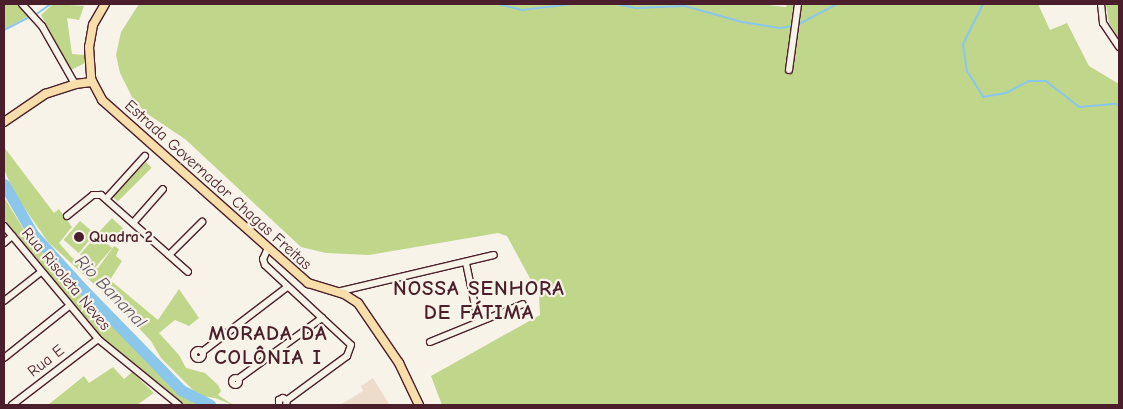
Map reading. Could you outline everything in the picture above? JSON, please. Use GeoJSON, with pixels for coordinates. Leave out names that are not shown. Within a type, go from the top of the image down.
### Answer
{"type":"FeatureCollection","features":[{"type":"Feature","properties":{"kind":"main road","name":"Estrada Governador Chagas Freitas"},"geometry":{"type":"LineString","coordinates":[[105,4],[93,25],[90,40],[92,82],[102,100],[148,152],[268,248],[308,283],[350,297],[367,315],[399,363],[419,405]]}},
{"type":"Feature","properties":{"kind":"main road"},"geometry":{"type":"LineString","coordinates":[[4,122],[39,97],[75,84],[92,82]]}},
{"type":"Feature","properties":{"kind":"street"},"geometry":{"type":"LineString","coordinates":[[22,4],[37,19],[75,84]]}},
{"type":"Feature","properties":{"kind":"street"},"geometry":{"type":"LineString","coordinates":[[789,70],[798,4]]}},
{"type":"Feature","properties":{"kind":"street"},"geometry":{"type":"LineString","coordinates":[[1102,4],[1104,24],[1119,47]]}},
{"type":"Feature","properties":{"kind":"street"},"geometry":{"type":"LineString","coordinates":[[106,199],[148,152]]}},
{"type":"Feature","properties":{"kind":"street"},"geometry":{"type":"LineString","coordinates":[[133,223],[163,189]]}},
{"type":"Feature","properties":{"kind":"street"},"geometry":{"type":"LineString","coordinates":[[67,216],[95,194],[106,199],[188,272]]}},
{"type":"Feature","properties":{"kind":"street"},"geometry":{"type":"LineString","coordinates":[[169,255],[202,222]]}},
{"type":"Feature","properties":{"kind":"street","name":"Rua Risoleta Neves"},"geometry":{"type":"LineString","coordinates":[[4,226],[68,307],[98,339],[171,402],[179,405]]}},
{"type":"Feature","properties":{"kind":"street"},"geometry":{"type":"LineString","coordinates":[[4,243],[12,236]]}},
{"type":"Feature","properties":{"kind":"street"},"geometry":{"type":"LineString","coordinates":[[268,248],[263,258],[265,265],[287,287],[350,342],[352,348],[347,356],[287,403],[280,399],[279,405]]}},
{"type":"Feature","properties":{"kind":"street"},"geometry":{"type":"LineString","coordinates":[[336,292],[494,255]]}},
{"type":"Feature","properties":{"kind":"street"},"geometry":{"type":"LineString","coordinates":[[466,263],[478,320]]}},
{"type":"Feature","properties":{"kind":"street"},"geometry":{"type":"LineString","coordinates":[[4,302],[41,272]]}},
{"type":"Feature","properties":{"kind":"street"},"geometry":{"type":"LineString","coordinates":[[202,352],[287,287]]}},
{"type":"Feature","properties":{"kind":"street"},"geometry":{"type":"LineString","coordinates":[[430,342],[478,320],[523,304]]}},
{"type":"Feature","properties":{"kind":"street","name":"Rua E"},"geometry":{"type":"LineString","coordinates":[[4,358],[68,307]]}},
{"type":"Feature","properties":{"kind":"street"},"geometry":{"type":"LineString","coordinates":[[238,379],[322,318]]}},
{"type":"Feature","properties":{"kind":"street","name":"Rua E"},"geometry":{"type":"LineString","coordinates":[[12,405],[98,339]]}},
{"type":"Feature","properties":{"kind":"shaded area"},"geometry":{"type":"Polygon","coordinates":[[[373,378],[389,404],[340,405],[363,391],[361,386],[373,378]]]}},
{"type":"Feature","properties":{"kind":"green space"},"geometry":{"type":"Polygon","coordinates":[[[4,4],[17,4],[29,16],[4,29],[4,4]]]}},
{"type":"Feature","properties":{"kind":"green space"},"geometry":{"type":"Polygon","coordinates":[[[53,4],[84,6],[79,20],[67,18],[72,54],[85,55],[87,62],[71,70],[41,15],[53,4]]]}},
{"type":"Feature","properties":{"kind":"green space"},"geometry":{"type":"Polygon","coordinates":[[[139,4],[760,4],[786,7],[787,4],[1038,4],[1050,30],[1067,23],[1089,66],[1119,84],[1119,405],[442,405],[431,376],[540,315],[539,295],[507,236],[498,233],[369,255],[326,253],[301,247],[185,139],[146,113],[133,99],[120,73],[116,55],[121,32],[139,4]]]}},
{"type":"Feature","properties":{"kind":"green space"},"geometry":{"type":"Polygon","coordinates":[[[1106,4],[1119,4],[1119,39],[1109,23],[1106,4]]]}},
{"type":"Feature","properties":{"kind":"green space"},"geometry":{"type":"Polygon","coordinates":[[[4,147],[54,213],[59,209],[72,227],[59,243],[77,263],[88,270],[98,268],[114,246],[119,249],[116,256],[122,261],[110,280],[158,320],[179,289],[199,318],[189,326],[175,320],[159,333],[179,355],[186,368],[205,373],[218,385],[221,391],[218,395],[233,405],[215,398],[200,396],[193,390],[161,358],[151,341],[119,307],[48,242],[14,193],[4,169],[4,147]]]}},
{"type":"Feature","properties":{"kind":"green space"},"geometry":{"type":"Polygon","coordinates":[[[146,162],[152,168],[118,202],[112,196],[146,162]]]}},
{"type":"Feature","properties":{"kind":"green space"},"geometry":{"type":"Polygon","coordinates":[[[4,197],[30,240],[111,318],[161,375],[181,392],[206,405],[183,405],[101,338],[4,219],[4,197]]]}},
{"type":"Feature","properties":{"kind":"green space"},"geometry":{"type":"Polygon","coordinates":[[[112,218],[124,229],[110,244],[98,233],[112,218]]]}},
{"type":"Feature","properties":{"kind":"green space","name":"Quadra 2"},"geometry":{"type":"Polygon","coordinates":[[[80,221],[95,234],[79,253],[64,240],[80,221]]]}},
{"type":"Feature","properties":{"kind":"green space"},"geometry":{"type":"Polygon","coordinates":[[[97,235],[112,248],[95,268],[80,255],[97,235]]]}},
{"type":"Feature","properties":{"kind":"green space"},"geometry":{"type":"Polygon","coordinates":[[[113,367],[124,379],[132,372],[154,393],[137,405],[48,405],[84,376],[89,383],[113,367]]]}},
{"type":"Feature","properties":{"kind":"waterway"},"geometry":{"type":"LineString","coordinates":[[35,15],[51,4]]}},
{"type":"Feature","properties":{"kind":"waterway"},"geometry":{"type":"LineString","coordinates":[[498,4],[522,10],[572,4]]}},
{"type":"Feature","properties":{"kind":"waterway"},"geometry":{"type":"LineString","coordinates":[[617,4],[636,8],[685,6],[742,22],[780,28],[793,26]]}},
{"type":"Feature","properties":{"kind":"waterway"},"geometry":{"type":"LineString","coordinates":[[797,25],[837,4]]}},
{"type":"Feature","properties":{"kind":"waterway"},"geometry":{"type":"LineString","coordinates":[[983,4],[963,44],[967,71],[983,97],[1006,93],[1029,81],[1046,81],[1079,107],[1116,104],[1119,107]]}},
{"type":"Feature","properties":{"kind":"waterway"},"geometry":{"type":"LineString","coordinates":[[4,30],[30,17]]}},
{"type":"Feature","properties":{"kind":"waterway","name":"Rio Bananal"},"geometry":{"type":"LineString","coordinates":[[4,184],[33,234],[80,286],[181,390],[210,405]]}},
{"type":"Feature","properties":{"kind":"place","name":"Quadra 2"},"geometry":{"type":"Point","coordinates":[79,237]}},
{"type":"Feature","properties":{"kind":"district","name":"NOSSA SENHORA DE FÁTIMA"},"geometry":{"type":"Point","coordinates":[479,300]}},
{"type":"Feature","properties":{"kind":"district","name":"MORADA DA COLÔNIA I"},"geometry":{"type":"Point","coordinates":[268,345]}}]}
